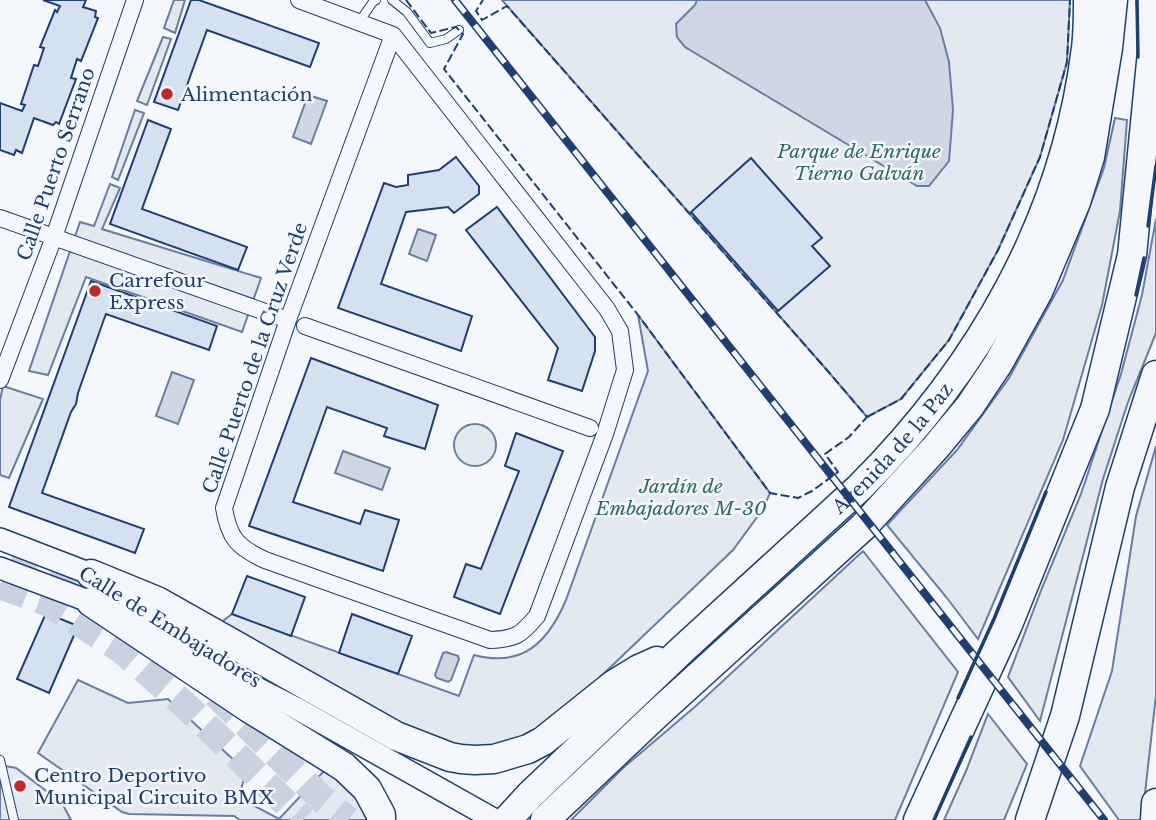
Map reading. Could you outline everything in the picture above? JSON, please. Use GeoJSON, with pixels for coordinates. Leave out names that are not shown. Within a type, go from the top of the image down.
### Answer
{"type":"FeatureCollection","features":[{"type":"Feature","properties":{"kind":"highway","name":"Avenida de la Paz"},"geometry":{"type":"LineString","coordinates":[[530,795],[684,648],[885,463],[943,393],[983,335],[1016,278],[1042,222],[1075,109],[1086,47],[1088,0]]}},
{"type":"Feature","properties":{"kind":"highway"},"geometry":{"type":"LineString","coordinates":[[545,820],[659,712],[864,526],[936,447],[977,395],[998,364],[1038,292],[1076,202],[1090,157],[1113,0]]}},
{"type":"Feature","properties":{"kind":"highway"},"geometry":{"type":"LineString","coordinates":[[918,820],[1007,627],[1095,409],[1132,254],[1153,42],[1152,0]]}},
{"type":"Feature","properties":{"kind":"highway"},"geometry":{"type":"LineString","coordinates":[[1030,820],[1065,716],[1120,486],[1156,375]]}},
{"type":"Feature","properties":{"kind":"highway"},"geometry":{"type":"LineString","coordinates":[[91,574],[157,601],[396,736],[461,759],[494,759],[528,749],[543,741],[613,685],[639,669],[684,648]]}},
{"type":"Feature","properties":{"kind":"highway"},"geometry":{"type":"LineString","coordinates":[[91,602],[249,708],[344,767],[368,789],[381,820]]}},
{"type":"Feature","properties":{"kind":"highway"},"geometry":{"type":"LineString","coordinates":[[497,820],[530,795]]}},
{"type":"Feature","properties":{"kind":"highway"},"geometry":{"type":"LineString","coordinates":[[507,820],[530,795]]}},
{"type":"Feature","properties":{"kind":"highway"},"geometry":{"type":"LineString","coordinates":[[1155,820],[1156,803]]}},
{"type":"Feature","properties":{"kind":"main road","name":"Calle de Embajadores"},"geometry":{"type":"LineString","coordinates":[[0,539],[91,574],[183,635],[255,678],[296,708]]}},
{"type":"Feature","properties":{"kind":"main road","name":"Calle de Embajadores"},"geometry":{"type":"LineString","coordinates":[[0,568],[91,602],[296,708],[497,820]]}},
{"type":"Feature","properties":{"kind":"street","name":"Calle Puerto Serrano"},"geometry":{"type":"LineString","coordinates":[[0,380],[54,237],[135,0]]}},
{"type":"Feature","properties":{"kind":"street"},"geometry":{"type":"LineString","coordinates":[[299,0],[393,35]]}},
{"type":"Feature","properties":{"kind":"street","name":"Calle Puerto de la Cruz Verde"},"geometry":{"type":"LineString","coordinates":[[393,35],[607,309],[620,331],[625,369],[605,434],[543,603],[537,616],[524,632],[507,639],[490,640],[265,560],[237,543],[227,524],[224,508],[288,320],[393,35]]}},
{"type":"Feature","properties":{"kind":"street"},"geometry":{"type":"LineString","coordinates":[[0,218],[288,320]]}},
{"type":"Feature","properties":{"kind":"street"},"geometry":{"type":"LineString","coordinates":[[305,326],[590,428]]}},
{"type":"Feature","properties":{"kind":"lane"},"geometry":{"type":"LineString","coordinates":[[359,22],[376,0]]}},
{"type":"Feature","properties":{"kind":"lane"},"geometry":{"type":"LineString","coordinates":[[392,0],[407,12],[430,43],[446,39],[459,30]]}},
{"type":"Feature","properties":{"kind":"lane"},"geometry":{"type":"LineString","coordinates":[[0,760],[14,820]]}},
{"type":"Feature","properties":{"kind":"green space"},"geometry":{"type":"Polygon","coordinates":[[[174,0],[185,0],[175,33],[164,28],[174,0]]]}},
{"type":"Feature","properties":{"kind":"green space","name":"Parque de Enrique Tierno Galván"},"geometry":{"type":"Polygon","coordinates":[[[502,0],[1070,0],[1067,62],[1040,157],[998,250],[949,340],[901,399],[867,417],[502,0]]]}},
{"type":"Feature","properties":{"kind":"green space"},"geometry":{"type":"Polygon","coordinates":[[[163,37],[171,39],[147,105],[137,101],[163,37]]]}},
{"type":"Feature","properties":{"kind":"green space"},"geometry":{"type":"Polygon","coordinates":[[[135,110],[144,113],[118,180],[112,177],[135,110]]]}},
{"type":"Feature","properties":{"kind":"green space"},"geometry":{"type":"Polygon","coordinates":[[[1115,118],[1127,120],[1120,211],[1102,305],[1063,440],[978,639],[887,525],[957,450],[1009,378],[1063,280],[1104,168],[1115,118]]]}},
{"type":"Feature","properties":{"kind":"green space"},"geometry":{"type":"Polygon","coordinates":[[[110,184],[120,188],[102,229],[261,278],[242,332],[86,277],[48,375],[29,371],[80,222],[94,226],[110,184]]]}},
{"type":"Feature","properties":{"kind":"green space"},"geometry":{"type":"Polygon","coordinates":[[[1156,219],[1156,333],[1128,402],[1103,479],[1040,721],[1008,677],[1081,494],[1121,374],[1142,295],[1156,219]]]}},
{"type":"Feature","properties":{"kind":"green space","name":"Jardín de Embajadores M-30"},"geometry":{"type":"Polygon","coordinates":[[[638,315],[770,493],[763,509],[733,550],[549,726],[526,740],[472,751],[400,724],[219,624],[232,614],[459,696],[474,655],[507,658],[532,648],[551,628],[566,600],[648,371],[638,315]]]}},
{"type":"Feature","properties":{"kind":"green space"},"geometry":{"type":"Polygon","coordinates":[[[3,386],[43,399],[9,478],[0,475],[0,400],[3,386]]]}},
{"type":"Feature","properties":{"kind":"green space"},"geometry":{"type":"Polygon","coordinates":[[[475,424],[490,430],[496,445],[490,460],[475,466],[460,460],[454,445],[460,430],[475,424]]]}},
{"type":"Feature","properties":{"kind":"green space"},"geometry":{"type":"Polygon","coordinates":[[[1156,446],[1156,695],[1142,820],[1119,820],[1080,766],[1112,671],[1136,516],[1156,446]]]}},
{"type":"Feature","properties":{"kind":"green space"},"geometry":{"type":"Polygon","coordinates":[[[863,551],[958,672],[895,820],[571,820],[623,768],[697,705],[863,551]]]}},
{"type":"Feature","properties":{"kind":"green space"},"geometry":{"type":"Polygon","coordinates":[[[78,680],[128,703],[168,699],[250,775],[243,782],[241,790],[247,802],[279,819],[324,771],[345,784],[358,798],[367,820],[240,820],[234,816],[122,812],[38,753],[78,680]]]}},
{"type":"Feature","properties":{"kind":"green space"},"geometry":{"type":"Polygon","coordinates":[[[988,714],[1027,764],[1004,820],[944,820],[966,771],[988,714]]]}},
{"type":"Feature","properties":{"kind":"green space","name":"Centro Deportivo Municipal Circuito BMX"},"geometry":{"type":"Polygon","coordinates":[[[0,765],[16,768],[62,803],[71,820],[0,820],[0,765]]]}},
{"type":"Feature","properties":{"kind":"shaded area"},"geometry":{"type":"Polygon","coordinates":[[[697,0],[925,0],[940,28],[949,62],[953,110],[949,161],[929,186],[917,186],[685,47],[677,37],[676,24],[697,0]]]}},
{"type":"Feature","properties":{"kind":"shaded area"},"geometry":{"type":"Polygon","coordinates":[[[308,95],[327,101],[311,144],[293,137],[308,95]]]}},
{"type":"Feature","properties":{"kind":"shaded area"},"geometry":{"type":"Polygon","coordinates":[[[418,229],[436,235],[427,261],[409,254],[418,229]]]}},
{"type":"Feature","properties":{"kind":"shaded area"},"geometry":{"type":"Polygon","coordinates":[[[172,372],[194,380],[178,424],[156,416],[172,372]]]}},
{"type":"Feature","properties":{"kind":"shaded area"},"geometry":{"type":"Polygon","coordinates":[[[343,451],[390,468],[382,490],[335,473],[343,451]]]}},
{"type":"Feature","properties":{"kind":"shaded area"},"geometry":{"type":"Polygon","coordinates":[[[443,653],[458,656],[459,659],[448,682],[435,675],[443,653]]]}},
{"type":"Feature","properties":{"kind":"building"},"geometry":{"type":"Polygon","coordinates":[[[43,0],[86,0],[83,7],[96,11],[95,17],[98,18],[81,61],[77,59],[71,78],[76,79],[59,124],[56,122],[53,125],[34,118],[22,153],[16,150],[14,155],[0,150],[0,103],[22,111],[25,105],[21,104],[34,65],[38,66],[44,48],[40,47],[55,10],[57,12],[60,6],[43,0]]]}},
{"type":"Feature","properties":{"kind":"building"},"geometry":{"type":"Polygon","coordinates":[[[191,0],[199,0],[319,43],[310,67],[207,30],[178,110],[154,102],[191,0]]]}},
{"type":"Feature","properties":{"kind":"building"},"geometry":{"type":"Polygon","coordinates":[[[148,120],[171,129],[142,209],[247,247],[238,270],[110,224],[148,120]]]}},
{"type":"Feature","properties":{"kind":"building"},"geometry":{"type":"Polygon","coordinates":[[[456,157],[479,186],[479,194],[454,213],[448,207],[406,212],[381,284],[472,316],[461,351],[338,308],[384,183],[396,187],[408,185],[408,175],[439,170],[456,157]]]}},
{"type":"Feature","properties":{"kind":"building"},"geometry":{"type":"Polygon","coordinates":[[[751,158],[822,238],[812,246],[830,266],[778,311],[691,212],[751,158]]]}},
{"type":"Feature","properties":{"kind":"building"},"geometry":{"type":"Polygon","coordinates":[[[497,207],[595,337],[595,351],[582,391],[548,380],[558,348],[466,230],[497,207]]]}},
{"type":"Feature","properties":{"kind":"building"},"geometry":{"type":"Polygon","coordinates":[[[91,281],[217,326],[209,350],[106,314],[103,322],[76,404],[42,493],[144,529],[135,553],[9,507],[91,281]]]}},
{"type":"Feature","properties":{"kind":"building"},"geometry":{"type":"Polygon","coordinates":[[[311,358],[438,405],[425,449],[384,436],[387,428],[327,407],[293,502],[360,524],[365,510],[399,520],[383,571],[249,526],[311,358]]]}},
{"type":"Feature","properties":{"kind":"building"},"geometry":{"type":"Polygon","coordinates":[[[516,433],[563,451],[500,614],[454,597],[466,564],[481,569],[519,471],[505,466],[516,433]]]}},
{"type":"Feature","properties":{"kind":"building"},"geometry":{"type":"Polygon","coordinates":[[[247,576],[305,597],[291,636],[232,614],[247,576]]]}},
{"type":"Feature","properties":{"kind":"building"},"geometry":{"type":"Polygon","coordinates":[[[46,613],[78,626],[49,693],[17,679],[46,613]]]}},
{"type":"Feature","properties":{"kind":"building"},"geometry":{"type":"Polygon","coordinates":[[[352,614],[412,636],[398,674],[339,653],[352,614]]]}},
{"type":"Feature","properties":{"kind":"tunnel"},"geometry":{"type":"LineString","coordinates":[[13,554],[67,577],[115,609]]}},
{"type":"Feature","properties":{"kind":"tunnel"},"geometry":{"type":"LineString","coordinates":[[0,585],[49,603],[122,650],[186,706],[303,820]]}},
{"type":"Feature","properties":{"kind":"tunnel"},"geometry":{"type":"LineString","coordinates":[[216,694],[321,798],[348,820]]}},
{"type":"Feature","properties":{"kind":"railway"},"geometry":{"type":"LineString","coordinates":[[455,0],[1104,820]]}},
{"type":"Feature","properties":{"kind":"fence"},"geometry":{"type":"LineString","coordinates":[[406,0],[431,33],[456,27],[463,34],[444,69],[638,315],[770,493],[798,498],[812,491],[838,472],[825,454],[849,437],[867,417],[507,6],[482,20],[476,11],[483,0]]}},
{"type":"Feature","properties":{"kind":"fence"},"geometry":{"type":"LineString","coordinates":[[867,417],[901,399],[949,340],[998,250],[1040,157],[1067,62],[1070,0]]}},
{"type":"Feature","properties":{"kind":"wall"},"geometry":{"type":"LineString","coordinates":[[1137,0],[1138,57]]}},
{"type":"Feature","properties":{"kind":"wall"},"geometry":{"type":"LineString","coordinates":[[1148,226],[1156,166]]}},
{"type":"Feature","properties":{"kind":"wall"},"geometry":{"type":"LineString","coordinates":[[1136,295],[1144,258]]}},
{"type":"Feature","properties":{"kind":"wall"},"geometry":{"type":"LineString","coordinates":[[958,698],[1046,492]]}},
{"type":"Feature","properties":{"kind":"wall"},"geometry":{"type":"LineString","coordinates":[[934,820],[971,737]]}},
{"type":"Feature","properties":{"kind":"place","name":"Alimentación"},"geometry":{"type":"Point","coordinates":[167,94]}},
{"type":"Feature","properties":{"kind":"place","name":"Carrefour Express"},"geometry":{"type":"Point","coordinates":[95,291]}},
{"type":"Feature","properties":{"kind":"place","name":"Centro Deportivo Municipal Circuito BMX"},"geometry":{"type":"Point","coordinates":[20,786]}}]}
